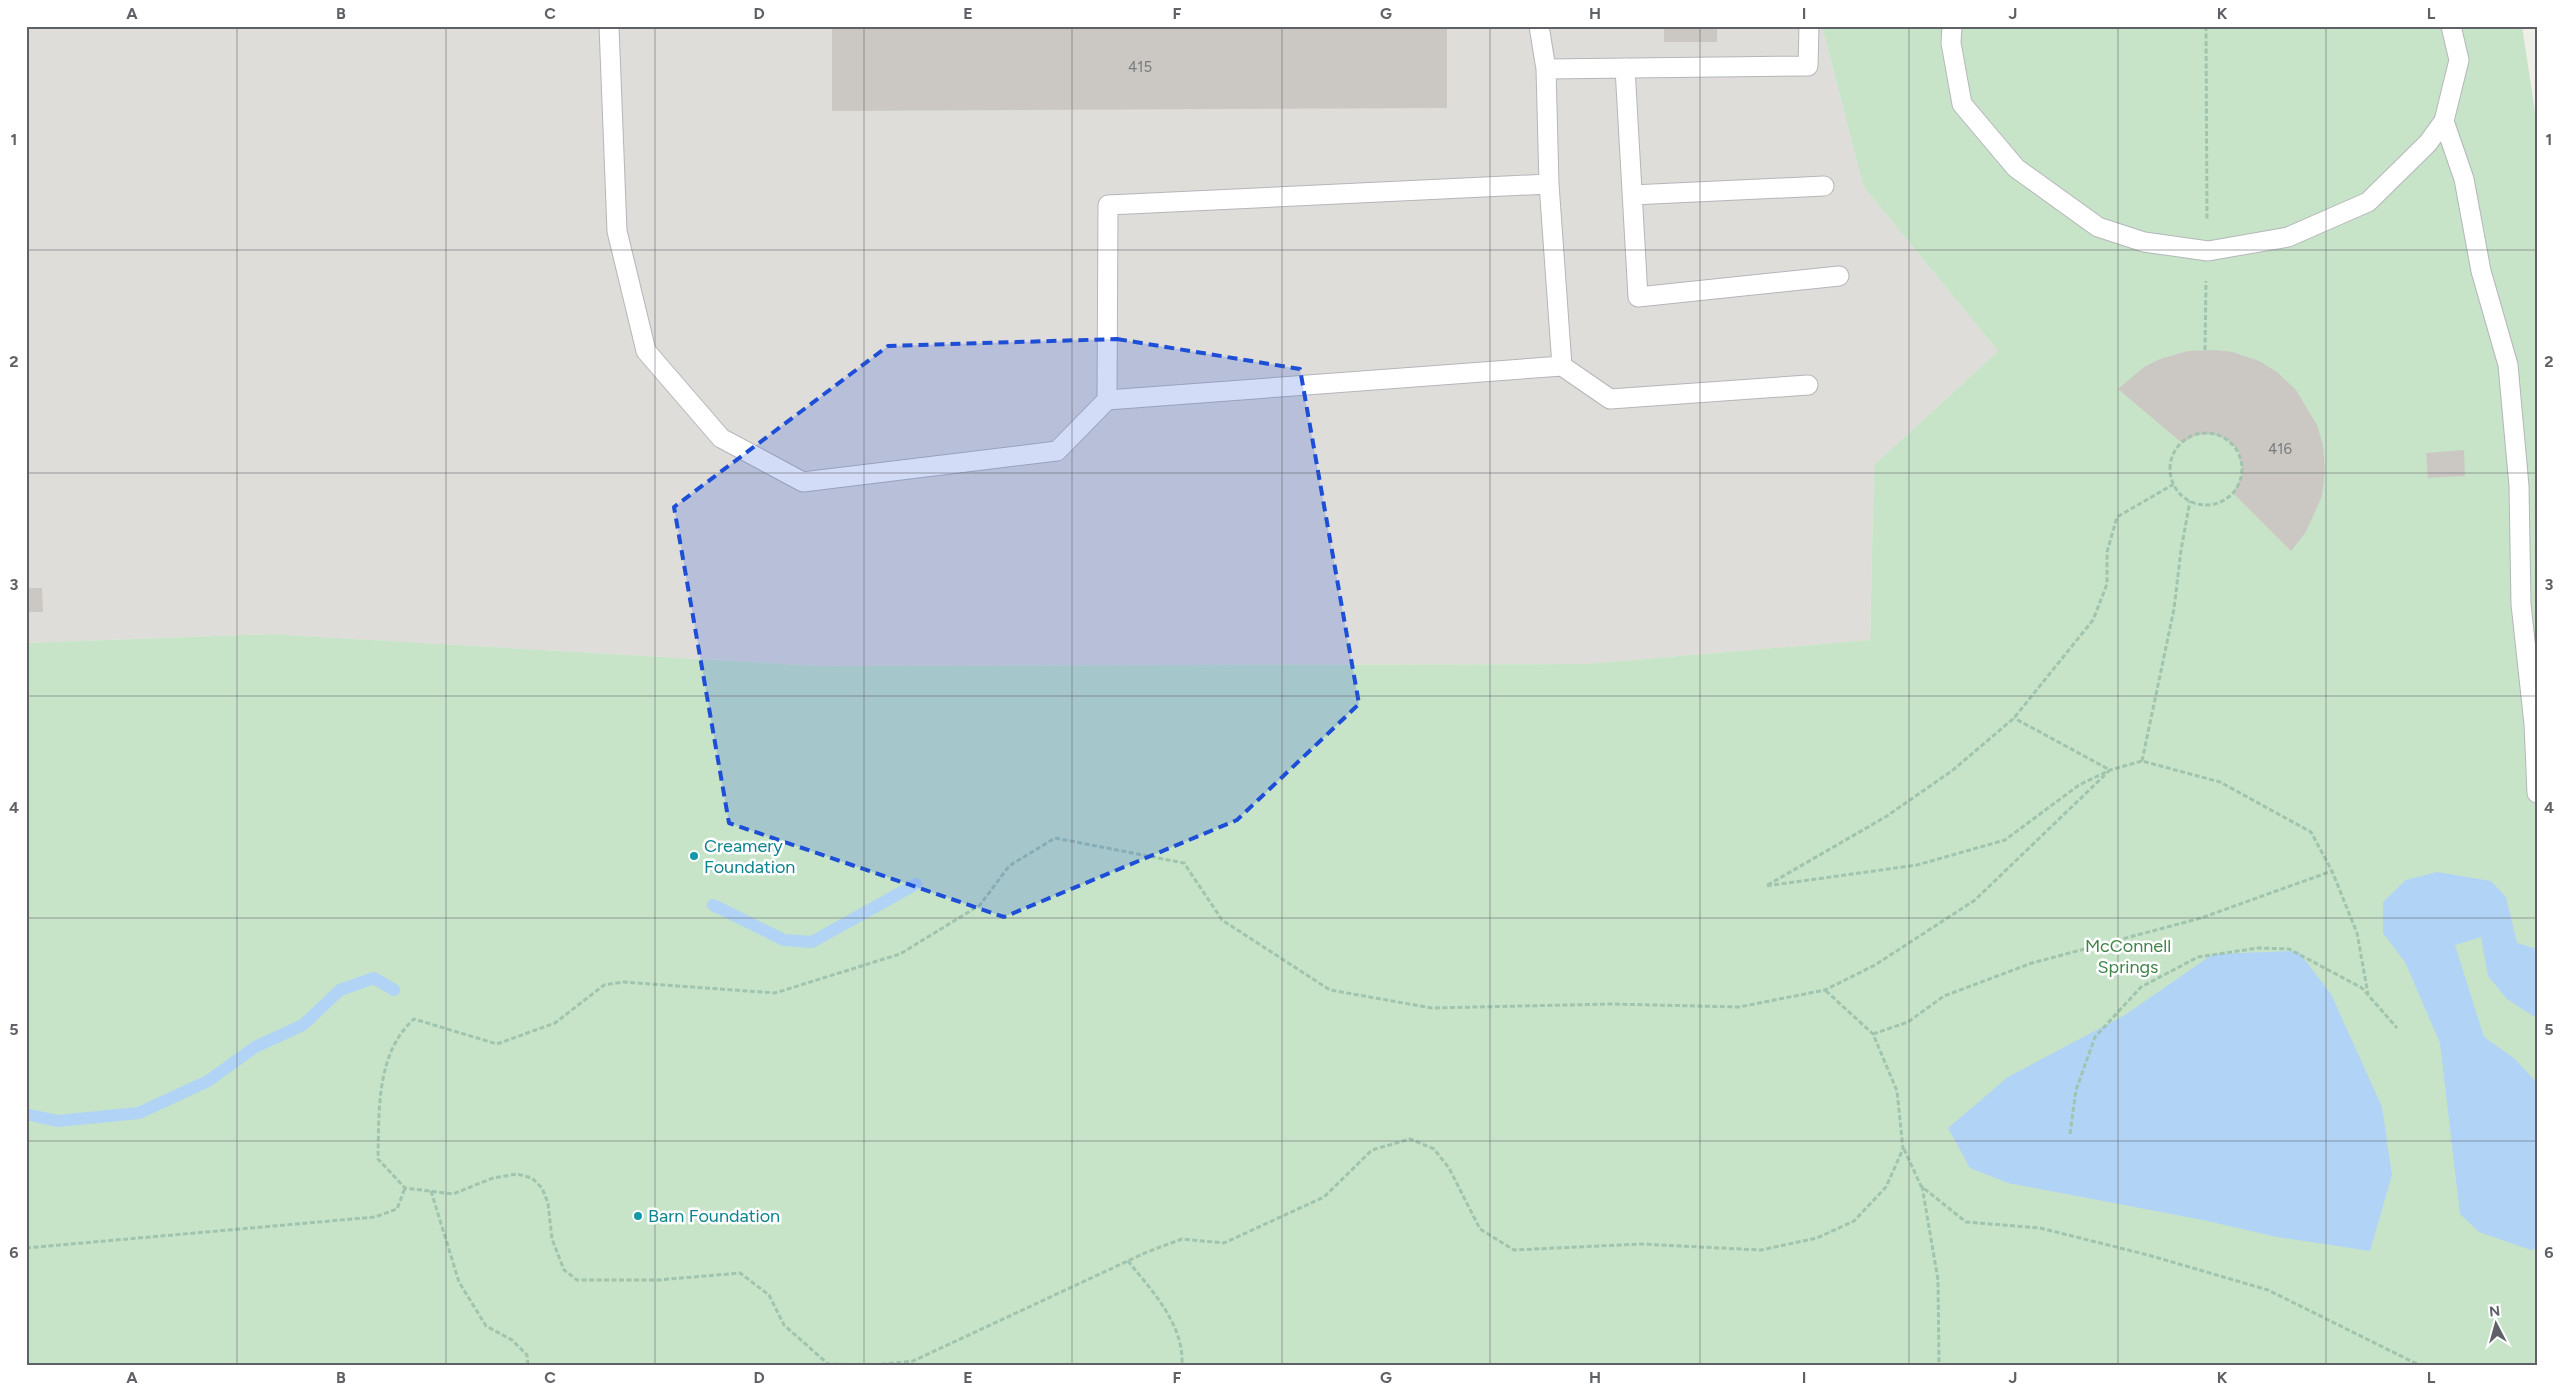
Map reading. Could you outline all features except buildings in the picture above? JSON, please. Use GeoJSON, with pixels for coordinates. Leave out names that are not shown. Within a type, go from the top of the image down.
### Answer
{"type":"FeatureCollection","features":[{"type":"Feature","properties":{"kind":"lane"},"geometry":{"type":"LineString","coordinates":[[610,26],[617,231],[646,351],[721,438],[803,482],[1057,451],[1107,400],[1562,366],[1610,399],[1808,384]]}},
{"type":"Feature","properties":{"kind":"lane"},"geometry":{"type":"LineString","coordinates":[[1539,26],[1546,69],[1549,184],[1562,366]]}},
{"type":"Feature","properties":{"kind":"lane"},"geometry":{"type":"LineString","coordinates":[[1546,69],[1808,66],[1809,26]]}},
{"type":"Feature","properties":{"kind":"lane"},"geometry":{"type":"LineString","coordinates":[[1952,26],[1952,43],[1962,104],[2016,168],[2098,227],[2144,242],[2208,251],[2288,237],[2368,202],[2428,143],[2444,121],[2459,60],[2451,26]]}},
{"type":"Feature","properties":{"kind":"lane"},"geometry":{"type":"LineString","coordinates":[[1625,68],[1638,297],[1840,276]]}},
{"type":"Feature","properties":{"kind":"lane"},"geometry":{"type":"LineString","coordinates":[[2444,121],[2464,180],[2481,271],[2508,365],[2519,486],[2521,604],[2534,724],[2537,793]]}},
{"type":"Feature","properties":{"kind":"lane"},"geometry":{"type":"LineString","coordinates":[[1107,400],[1108,205],[1549,184]]}},
{"type":"Feature","properties":{"kind":"lane"},"geometry":{"type":"LineString","coordinates":[[1632,195],[1824,186]]}},
{"type":"Feature","properties":{"kind":"path"},"geometry":{"type":"LineString","coordinates":[[2206,26],[2207,229]]}},
{"type":"Feature","properties":{"kind":"path"},"geometry":{"type":"LineString","coordinates":[[2205,350],[2206,280]]}},
{"type":"Feature","properties":{"kind":"path"},"geometry":{"type":"LineString","coordinates":[[2202,434],[2212,434],[2227,440],[2239,454],[2242,467],[2242,478],[2233,493],[2224,500],[2213,504],[2201,505],[2190,501],[2181,494],[2174,484],[2171,462],[2175,452],[2187,438],[2202,434]]}},
{"type":"Feature","properties":{"kind":"path"},"geometry":{"type":"LineString","coordinates":[[2174,484],[2117,518],[2107,552],[2106,584],[2093,620],[2014,718],[1953,770],[1887,816],[1766,886],[1917,865],[2005,840],[2079,785],[2110,770],[2142,760],[2220,782],[2311,832],[2332,872],[2357,933],[2368,994]]}},
{"type":"Feature","properties":{"kind":"path"},"geometry":{"type":"LineString","coordinates":[[2142,760],[2174,609],[2181,550],[2190,501]]}},
{"type":"Feature","properties":{"kind":"path"},"geometry":{"type":"LineString","coordinates":[[2014,718],[2110,770]]}},
{"type":"Feature","properties":{"kind":"path"},"geometry":{"type":"LineString","coordinates":[[868,1365],[828,1364],[784,1325],[769,1295],[740,1273],[658,1280],[577,1280],[564,1270],[552,1239],[548,1203],[542,1188],[532,1178],[517,1174],[493,1178],[453,1194],[405,1188],[378,1158],[379,1096],[389,1060],[401,1031],[414,1018],[497,1044],[555,1023],[604,985],[623,982],[775,993],[900,954],[980,905],[1009,866],[1054,838],[1184,863],[1222,920],[1330,990],[1432,1008],[1611,1004],[1739,1008],[1825,990],[1874,965],[1975,900],[2110,770]]}},
{"type":"Feature","properties":{"kind":"path"},"geometry":{"type":"LineString","coordinates":[[1873,1034],[1908,1022],[1944,996],[2032,963],[2200,918],[2332,872]]}},
{"type":"Feature","properties":{"kind":"path"},"geometry":{"type":"LineString","coordinates":[[2070,1134],[2076,1090],[2095,1037],[2141,987],[2198,957],[2258,948],[2289,949],[2362,988],[2398,1028]]}},
{"type":"Feature","properties":{"kind":"path"},"geometry":{"type":"LineString","coordinates":[[1825,990],[1873,1034],[1897,1091],[1903,1149],[1921,1186],[1938,1280],[1939,1365]]}},
{"type":"Feature","properties":{"kind":"path"},"geometry":{"type":"LineString","coordinates":[[874,1365],[912,1361],[1128,1261],[1182,1239],[1224,1243],[1324,1197],[1372,1150],[1410,1139],[1434,1148],[1449,1168],[1480,1229],[1514,1250],[1641,1244],[1761,1250],[1817,1238],[1854,1221],[1886,1187],[1903,1149]]}},
{"type":"Feature","properties":{"kind":"path"},"geometry":{"type":"LineString","coordinates":[[1921,1186],[1966,1222],[2040,1228],[2268,1290],[2419,1365]]}},
{"type":"Feature","properties":{"kind":"path"},"geometry":{"type":"LineString","coordinates":[[26,1248],[375,1217],[397,1209],[405,1188]]}},
{"type":"Feature","properties":{"kind":"path"},"geometry":{"type":"LineString","coordinates":[[431,1191],[459,1282],[486,1326],[512,1340],[527,1355],[528,1365]]}},
{"type":"Feature","properties":{"kind":"path"},"geometry":{"type":"LineString","coordinates":[[1128,1261],[1155,1295],[1179,1335],[1182,1365]]}},
{"type":"Feature","properties":{"kind":"highlighted area"},"geometry":{"type":"Polygon","coordinates":[[[1117,339],[1300,369],[1359,704],[1237,820],[1004,917],[729,823],[674,507],[888,346],[1117,339]]]}},
{"type":"Feature","properties":{"kind":"shaded area"},"geometry":{"type":"Polygon","coordinates":[[[26,26],[1822,26],[1863,186],[1998,351],[1874,465],[1870,640],[1585,664],[819,666],[269,634],[26,643],[26,26]]]}},
{"type":"Feature","properties":{"kind":"green space","name":"McConnell Springs"},"geometry":{"type":"Polygon","coordinates":[[[1822,26],[2522,26],[2537,125],[2537,1365],[26,1365],[26,643],[269,634],[819,666],[1585,664],[1870,640],[1874,465],[1998,351],[1863,186],[1822,26]]]}},
{"type":"Feature","properties":{"kind":"water"},"geometry":{"type":"Polygon","coordinates":[[[2437,872],[2491,881],[2506,897],[2517,943],[2537,949],[2537,1016],[2533,1016],[2507,999],[2488,976],[2481,937],[2455,945],[2484,1037],[2515,1059],[2537,1083],[2537,1248],[2531,1250],[2479,1232],[2460,1214],[2440,1043],[2405,962],[2383,933],[2383,902],[2406,880],[2437,872]]]}},
{"type":"Feature","properties":{"kind":"water"},"geometry":{"type":"Polygon","coordinates":[[[2298,951],[2331,994],[2382,1107],[2392,1175],[2370,1251],[2277,1237],[2203,1220],[2008,1183],[1970,1168],[1948,1128],[2008,1077],[2125,1015],[2213,954],[2298,951]]]}},
{"type":"Feature","properties":{"kind":"waterway"},"geometry":{"type":"LineString","coordinates":[[713,905],[784,940],[812,942],[916,884]]}},
{"type":"Feature","properties":{"kind":"waterway"},"geometry":{"type":"LineString","coordinates":[[26,1114],[57,1121],[139,1113],[208,1081],[255,1047],[303,1025],[340,990],[374,978],[394,990]]}},
{"type":"Feature","properties":{"kind":"place","name":"Creamery Foundation"},"geometry":{"type":"Point","coordinates":[694,856]}},
{"type":"Feature","properties":{"kind":"place","name":"Barn Foundation"},"geometry":{"type":"Point","coordinates":[638,1216]}}]}
